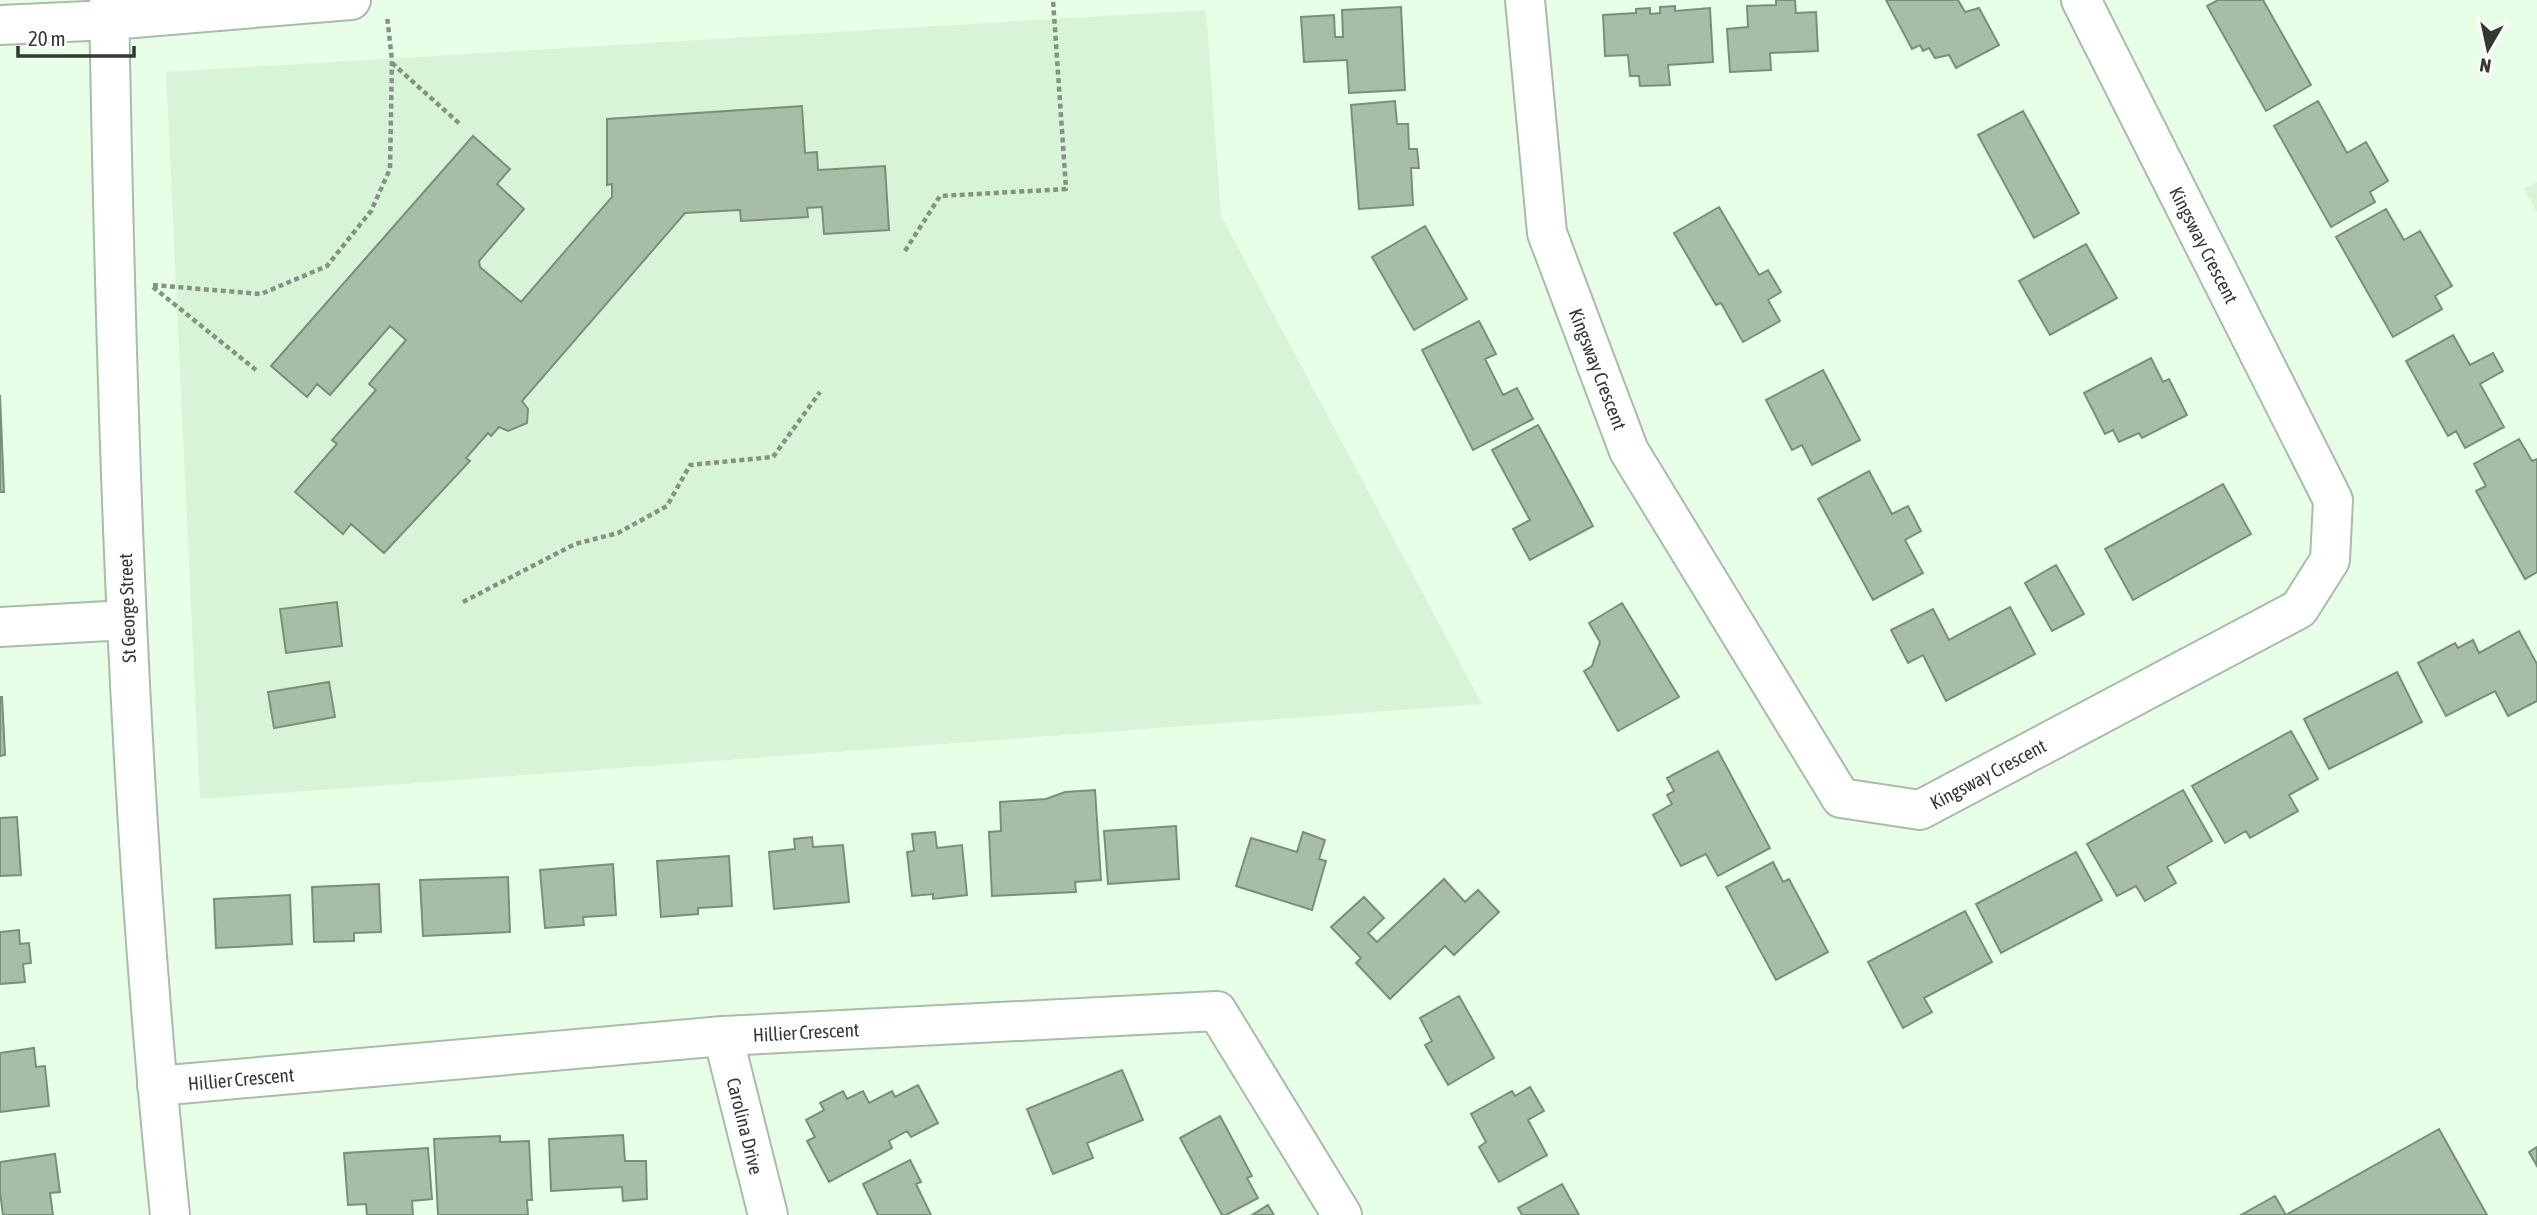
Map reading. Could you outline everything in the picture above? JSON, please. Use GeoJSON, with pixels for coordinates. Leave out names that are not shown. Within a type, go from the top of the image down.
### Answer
{"type":"FeatureCollection","features":[{"type":"Feature","properties":{"kind":"street","name":"Kingsway Crescent"},"geometry":{"type":"LineString","coordinates":[[1525,0],[1547,233],[1629,452],[1841,797],[1920,810],[2299,609],[2330,560],[2333,500],[2081,0]]}},
{"type":"Feature","properties":{"kind":"street"},"geometry":{"type":"LineString","coordinates":[[0,25],[109,10],[369,6]]}},
{"type":"Feature","properties":{"kind":"street","name":"St George Street"},"geometry":{"type":"LineString","coordinates":[[109,10],[126,620],[157,1086],[170,1215]]}},
{"type":"Feature","properties":{"kind":"street"},"geometry":{"type":"LineString","coordinates":[[0,627],[126,620]]}},
{"type":"Feature","properties":{"kind":"street","name":"Hillier Crescent"},"geometry":{"type":"LineString","coordinates":[[157,1086],[723,1036],[1217,1011],[1342,1215]]}},
{"type":"Feature","properties":{"kind":"street","name":"Carolina Drive"},"geometry":{"type":"LineString","coordinates":[[723,1036],[768,1215]]}},
{"type":"Feature","properties":{"kind":"path"},"geometry":{"type":"LineString","coordinates":[[905,251],[940,196],[1066,189],[1053,0]]}},
{"type":"Feature","properties":{"kind":"path"},"geometry":{"type":"LineString","coordinates":[[257,370],[149,284],[261,294],[327,266],[370,211],[390,169],[391,63],[369,6]]}},
{"type":"Feature","properties":{"kind":"path"},"geometry":{"type":"LineString","coordinates":[[391,63],[461,125]]}},
{"type":"Feature","properties":{"kind":"path"},"geometry":{"type":"LineString","coordinates":[[463,602],[575,544],[618,533],[667,506],[690,466],[774,457],[820,392]]}},
{"type":"Feature","properties":{"kind":"shaded area"},"geometry":{"type":"Polygon","coordinates":[[[1206,10],[1221,216],[1482,704],[200,799],[166,72],[1206,10]]]}},
{"type":"Feature","properties":{"kind":"shaded area"},"geometry":{"type":"Polygon","coordinates":[[[2537,182],[2537,212],[2524,189],[2537,182]]]}},
{"type":"Feature","properties":{"kind":"building"},"geometry":{"type":"Polygon","coordinates":[[[1776,0],[1795,0],[1796,13],[1816,12],[1818,51],[1770,53],[1771,70],[1730,72],[1727,29],[1748,27],[1747,6],[1776,5],[1776,0]]]}},
{"type":"Feature","properties":{"kind":"building"},"geometry":{"type":"Polygon","coordinates":[[[1886,0],[1958,0],[1965,12],[1979,8],[1999,45],[1956,68],[1949,55],[1935,58],[1929,48],[1923,51],[1920,45],[1912,49],[1886,0]]]}},
{"type":"Feature","properties":{"kind":"building"},"geometry":{"type":"Polygon","coordinates":[[[2218,0],[2263,0],[2311,85],[2266,111],[2207,6],[2218,0]]]}},
{"type":"Feature","properties":{"kind":"building"},"geometry":{"type":"Polygon","coordinates":[[[1675,6],[1675,11],[1710,8],[1713,62],[1668,65],[1670,85],[1640,86],[1639,76],[1630,76],[1628,55],[1605,56],[1603,15],[1636,13],[1636,9],[1650,8],[1650,14],[1660,13],[1660,7],[1675,6]]]}},
{"type":"Feature","properties":{"kind":"building"},"geometry":{"type":"Polygon","coordinates":[[[1401,7],[1405,90],[1349,93],[1347,60],[1304,62],[1301,17],[1334,15],[1335,37],[1343,37],[1342,10],[1401,7]]]}},
{"type":"Feature","properties":{"kind":"building"},"geometry":{"type":"Polygon","coordinates":[[[1395,101],[1397,124],[1408,124],[1409,149],[1417,149],[1419,168],[1411,168],[1413,205],[1359,209],[1351,105],[1395,101]]]}},
{"type":"Feature","properties":{"kind":"building"},"geometry":{"type":"Polygon","coordinates":[[[2318,101],[2347,153],[2366,142],[2388,181],[2370,192],[2375,202],[2331,227],[2274,126],[2318,101]]]}},
{"type":"Feature","properties":{"kind":"building"},"geometry":{"type":"Polygon","coordinates":[[[802,106],[805,153],[817,152],[818,170],[885,166],[889,230],[824,234],[822,207],[807,208],[808,217],[741,221],[740,210],[685,213],[522,401],[528,409],[527,423],[508,431],[499,427],[491,436],[488,433],[466,458],[470,461],[384,553],[351,524],[343,534],[295,492],[337,444],[332,440],[376,390],[369,384],[406,340],[390,326],[330,395],[317,384],[307,397],[271,366],[473,136],[510,169],[497,184],[524,209],[479,261],[480,267],[521,302],[612,197],[612,184],[607,185],[607,119],[802,106]]]}},
{"type":"Feature","properties":{"kind":"building"},"geometry":{"type":"Polygon","coordinates":[[[2023,111],[2079,213],[2034,238],[1978,135],[2023,111]]]}},
{"type":"Feature","properties":{"kind":"building"},"geometry":{"type":"Polygon","coordinates":[[[1719,207],[1759,275],[1768,270],[1781,292],[1768,300],[1780,321],[1743,342],[1721,303],[1716,305],[1674,233],[1719,207]]]}},
{"type":"Feature","properties":{"kind":"building"},"geometry":{"type":"Polygon","coordinates":[[[2386,209],[2404,240],[2420,231],[2452,286],[2435,296],[2442,309],[2393,337],[2336,237],[2386,209]]]}},
{"type":"Feature","properties":{"kind":"building"},"geometry":{"type":"Polygon","coordinates":[[[1425,226],[1467,299],[1414,330],[1372,257],[1425,226]]]}},
{"type":"Feature","properties":{"kind":"building"},"geometry":{"type":"Polygon","coordinates":[[[2086,244],[2117,298],[2050,335],[2019,281],[2086,244]]]}},
{"type":"Feature","properties":{"kind":"building"},"geometry":{"type":"Polygon","coordinates":[[[1479,321],[1496,354],[1485,359],[1503,395],[1517,388],[1533,419],[1473,450],[1422,350],[1479,321]]]}},
{"type":"Feature","properties":{"kind":"building"},"geometry":{"type":"Polygon","coordinates":[[[2453,335],[2470,365],[2493,353],[2503,371],[2480,384],[2504,427],[2465,448],[2456,431],[2448,436],[2406,361],[2453,335]]]}},
{"type":"Feature","properties":{"kind":"building"},"geometry":{"type":"Polygon","coordinates":[[[2151,358],[2163,382],[2169,379],[2187,415],[2142,438],[2139,433],[2119,442],[2113,430],[2105,434],[2084,393],[2151,358]]]}},
{"type":"Feature","properties":{"kind":"building"},"geometry":{"type":"Polygon","coordinates":[[[1823,370],[1860,440],[1812,465],[1802,445],[1792,450],[1766,400],[1823,370]]]}},
{"type":"Feature","properties":{"kind":"building"},"geometry":{"type":"Polygon","coordinates":[[[0,395],[4,492],[0,492],[0,395]]]}},
{"type":"Feature","properties":{"kind":"building"},"geometry":{"type":"Polygon","coordinates":[[[1538,425],[1593,526],[1530,560],[1513,529],[1530,520],[1492,450],[1538,425]]]}},
{"type":"Feature","properties":{"kind":"building"},"geometry":{"type":"Polygon","coordinates":[[[2519,439],[2532,461],[2537,459],[2537,572],[2525,579],[2476,491],[2486,486],[2474,464],[2519,439]]]}},
{"type":"Feature","properties":{"kind":"building"},"geometry":{"type":"Polygon","coordinates":[[[1869,471],[1892,514],[1908,506],[1921,531],[1905,540],[1923,573],[1873,600],[1818,499],[1869,471]]]}},
{"type":"Feature","properties":{"kind":"building"},"geometry":{"type":"Polygon","coordinates":[[[2223,484],[2251,534],[2133,600],[2105,549],[2223,484]]]}},
{"type":"Feature","properties":{"kind":"building"},"geometry":{"type":"Polygon","coordinates":[[[2056,565],[2084,614],[2052,631],[2025,583],[2056,565]]]}},
{"type":"Feature","properties":{"kind":"building"},"geometry":{"type":"Polygon","coordinates":[[[337,602],[342,646],[286,653],[280,609],[337,602]]]}},
{"type":"Feature","properties":{"kind":"building"},"geometry":{"type":"Polygon","coordinates":[[[1622,603],[1679,697],[1618,731],[1584,671],[1592,666],[1600,642],[1589,623],[1622,603]]]}},
{"type":"Feature","properties":{"kind":"building"},"geometry":{"type":"Polygon","coordinates":[[[2010,607],[2035,654],[1946,701],[1923,655],[1908,663],[1891,630],[1933,609],[1949,640],[2010,607]]]}},
{"type":"Feature","properties":{"kind":"building"},"geometry":{"type":"Polygon","coordinates":[[[2519,631],[2537,664],[2537,701],[2508,716],[2495,691],[2446,716],[2418,663],[2455,643],[2458,648],[2473,640],[2479,653],[2519,631]]]}},
{"type":"Feature","properties":{"kind":"building"},"geometry":{"type":"Polygon","coordinates":[[[2397,672],[2422,722],[2329,769],[2304,719],[2397,672]]]}},
{"type":"Feature","properties":{"kind":"building"},"geometry":{"type":"Polygon","coordinates":[[[329,682],[335,717],[274,728],[268,692],[329,682]]]}},
{"type":"Feature","properties":{"kind":"building"},"geometry":{"type":"Polygon","coordinates":[[[0,697],[5,755],[0,756],[0,697]]]}},
{"type":"Feature","properties":{"kind":"building"},"geometry":{"type":"Polygon","coordinates":[[[2291,731],[2318,779],[2289,795],[2298,811],[2250,838],[2246,831],[2225,843],[2192,786],[2291,731]]]}},
{"type":"Feature","properties":{"kind":"building"},"geometry":{"type":"Polygon","coordinates":[[[1718,751],[1770,848],[1718,876],[1706,854],[1681,866],[1653,815],[1672,804],[1667,795],[1674,791],[1667,778],[1718,751]]]}},
{"type":"Feature","properties":{"kind":"building"},"geometry":{"type":"Polygon","coordinates":[[[1095,790],[1101,880],[1075,882],[1076,892],[992,896],[989,832],[1001,831],[1000,802],[1046,799],[1065,792],[1095,790]]]}},
{"type":"Feature","properties":{"kind":"building"},"geometry":{"type":"Polygon","coordinates":[[[2183,790],[2212,841],[2167,867],[2176,883],[2145,901],[2136,886],[2117,896],[2087,844],[2183,790]]]}},
{"type":"Feature","properties":{"kind":"building"},"geometry":{"type":"Polygon","coordinates":[[[17,817],[21,875],[0,876],[0,818],[17,817]]]}},
{"type":"Feature","properties":{"kind":"building"},"geometry":{"type":"Polygon","coordinates":[[[1176,826],[1179,879],[1108,884],[1104,831],[1176,826]]]}},
{"type":"Feature","properties":{"kind":"building"},"geometry":{"type":"Polygon","coordinates":[[[935,832],[937,848],[962,845],[967,895],[933,899],[933,894],[912,896],[907,852],[914,851],[912,834],[935,832]]]}},
{"type":"Feature","properties":{"kind":"building"},"geometry":{"type":"Polygon","coordinates":[[[1303,832],[1325,840],[1319,859],[1326,861],[1312,910],[1236,886],[1251,838],[1297,852],[1303,832]]]}},
{"type":"Feature","properties":{"kind":"building"},"geometry":{"type":"Polygon","coordinates":[[[812,837],[813,847],[843,845],[849,902],[774,909],[769,852],[795,849],[794,839],[812,837]]]}},
{"type":"Feature","properties":{"kind":"building"},"geometry":{"type":"Polygon","coordinates":[[[2076,852],[2102,900],[2001,953],[1976,904],[2076,852]]]}},
{"type":"Feature","properties":{"kind":"building"},"geometry":{"type":"Polygon","coordinates":[[[729,856],[732,906],[698,908],[698,914],[661,917],[657,861],[729,856]]]}},
{"type":"Feature","properties":{"kind":"building"},"geometry":{"type":"Polygon","coordinates":[[[1773,862],[1783,882],[1789,879],[1828,952],[1776,980],[1726,887],[1773,862]]]}},
{"type":"Feature","properties":{"kind":"building"},"geometry":{"type":"Polygon","coordinates":[[[613,864],[616,915],[583,917],[584,925],[545,928],[540,870],[613,864]]]}},
{"type":"Feature","properties":{"kind":"building"},"geometry":{"type":"Polygon","coordinates":[[[508,877],[510,932],[423,936],[420,880],[508,877]]]}},
{"type":"Feature","properties":{"kind":"building"},"geometry":{"type":"Polygon","coordinates":[[[1444,879],[1465,902],[1478,890],[1499,912],[1454,955],[1445,946],[1390,999],[1356,963],[1361,958],[1331,927],[1364,897],[1384,918],[1368,933],[1377,942],[1444,879]]]}},
{"type":"Feature","properties":{"kind":"building"},"geometry":{"type":"Polygon","coordinates":[[[379,884],[381,932],[354,933],[354,941],[314,942],[312,887],[379,884]]]}},
{"type":"Feature","properties":{"kind":"building"},"geometry":{"type":"Polygon","coordinates":[[[290,895],[292,944],[216,948],[214,899],[290,895]]]}},
{"type":"Feature","properties":{"kind":"building"},"geometry":{"type":"Polygon","coordinates":[[[1965,911],[1992,962],[1924,998],[1932,1012],[1903,1028],[1868,962],[1965,911]]]}},
{"type":"Feature","properties":{"kind":"building"},"geometry":{"type":"Polygon","coordinates":[[[19,930],[20,944],[29,943],[31,963],[23,964],[25,982],[0,984],[0,932],[19,930]]]}},
{"type":"Feature","properties":{"kind":"building"},"geometry":{"type":"Polygon","coordinates":[[[1459,996],[1494,1058],[1448,1085],[1425,1045],[1432,1041],[1420,1018],[1459,996]]]}},
{"type":"Feature","properties":{"kind":"building"},"geometry":{"type":"Polygon","coordinates":[[[34,1048],[36,1067],[45,1066],[49,1106],[0,1112],[0,1053],[34,1048]]]}},
{"type":"Feature","properties":{"kind":"building"},"geometry":{"type":"Polygon","coordinates":[[[1122,1070],[1143,1120],[1087,1143],[1093,1158],[1053,1174],[1027,1109],[1122,1070]]]}},
{"type":"Feature","properties":{"kind":"building"},"geometry":{"type":"Polygon","coordinates":[[[918,1085],[938,1123],[911,1137],[907,1131],[889,1141],[892,1148],[829,1182],[807,1141],[815,1137],[806,1120],[824,1110],[820,1103],[843,1091],[847,1099],[863,1091],[869,1103],[892,1091],[895,1097],[918,1085]]]}},
{"type":"Feature","properties":{"kind":"building"},"geometry":{"type":"Polygon","coordinates":[[[1530,1087],[1544,1111],[1528,1120],[1547,1155],[1499,1182],[1479,1147],[1486,1142],[1471,1114],[1512,1091],[1515,1096],[1530,1087]]]}},
{"type":"Feature","properties":{"kind":"building"},"geometry":{"type":"Polygon","coordinates":[[[1220,1116],[1252,1176],[1247,1178],[1258,1198],[1226,1215],[1222,1215],[1180,1138],[1220,1116]]]}},
{"type":"Feature","properties":{"kind":"building"},"geometry":{"type":"Polygon","coordinates":[[[2439,1129],[2487,1215],[2286,1215],[2439,1129]]]}},
{"type":"Feature","properties":{"kind":"building"},"geometry":{"type":"Polygon","coordinates":[[[623,1135],[625,1161],[646,1161],[647,1199],[623,1201],[622,1187],[551,1191],[549,1139],[623,1135]]]}},
{"type":"Feature","properties":{"kind":"building"},"geometry":{"type":"Polygon","coordinates":[[[500,1136],[500,1142],[529,1141],[532,1200],[527,1200],[528,1215],[438,1215],[434,1139],[500,1136]]]}},
{"type":"Feature","properties":{"kind":"building"},"geometry":{"type":"Polygon","coordinates":[[[2537,1147],[2537,1166],[2529,1152],[2537,1147]]]}},
{"type":"Feature","properties":{"kind":"building"},"geometry":{"type":"Polygon","coordinates":[[[428,1148],[432,1199],[412,1201],[413,1215],[367,1215],[366,1204],[348,1205],[344,1153],[428,1148]]]}},
{"type":"Feature","properties":{"kind":"building"},"geometry":{"type":"Polygon","coordinates":[[[55,1154],[60,1192],[50,1193],[53,1215],[3,1215],[0,1162],[55,1154]]]}},
{"type":"Feature","properties":{"kind":"building"},"geometry":{"type":"Polygon","coordinates":[[[910,1160],[921,1182],[916,1184],[931,1215],[878,1215],[863,1184],[910,1160]]]}},
{"type":"Feature","properties":{"kind":"building"},"geometry":{"type":"Polygon","coordinates":[[[1562,1184],[1579,1215],[1522,1215],[1518,1208],[1562,1184]]]}},
{"type":"Feature","properties":{"kind":"building"},"geometry":{"type":"Polygon","coordinates":[[[2275,1196],[2286,1215],[2241,1215],[2275,1196]]]}},
{"type":"Feature","properties":{"kind":"building"},"geometry":{"type":"Polygon","coordinates":[[[1268,1205],[1274,1215],[1252,1215],[1268,1205]]]}}]}
